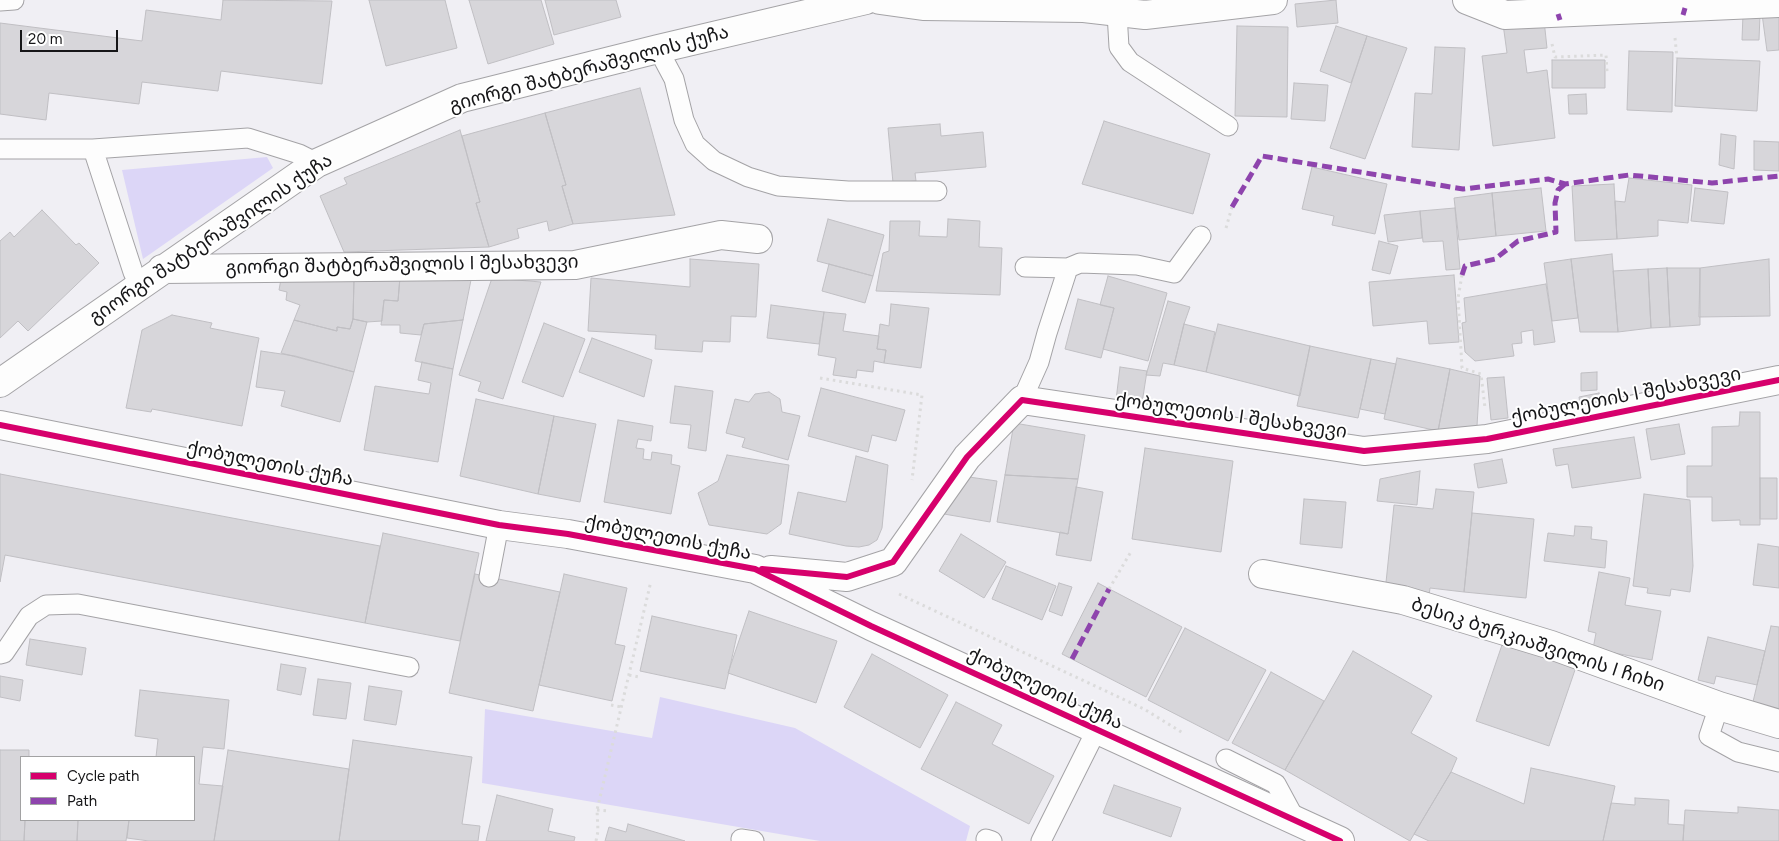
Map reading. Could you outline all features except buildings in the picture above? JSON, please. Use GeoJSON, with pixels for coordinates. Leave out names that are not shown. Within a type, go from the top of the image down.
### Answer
{"type":"FeatureCollection","features":[{"type":"Feature","properties":{"kind":"street","name":"გიორგი შატბერაშვილის ქუჩა"},"geometry":{"type":"LineString","coordinates":[[0,383],[317,163],[462,98],[866,0]]}},
{"type":"Feature","properties":{"kind":"street"},"geometry":{"type":"LineString","coordinates":[[880,0],[923,6],[1083,4],[1118,13],[1145,15],[1273,0]]}},
{"type":"Feature","properties":{"kind":"street"},"geometry":{"type":"LineString","coordinates":[[1466,0],[1504,15],[1779,3]]}},
{"type":"Feature","properties":{"kind":"street","name":"გიორგი შატბერაშვილის I შესახვევი"},"geometry":{"type":"LineString","coordinates":[[162,269],[575,265],[721,235],[758,239]]}},
{"type":"Feature","properties":{"kind":"street","name":"ქობულეთის I შესახვევი"},"geometry":{"type":"LineString","coordinates":[[1022,400],[1364,451],[1487,439],[1779,380]]}},
{"type":"Feature","properties":{"kind":"street"},"geometry":{"type":"LineString","coordinates":[[755,569],[847,577],[893,562],[967,456],[1022,400]]}},
{"type":"Feature","properties":{"kind":"street","name":"ქობულეთის ქუჩა"},"geometry":{"type":"LineString","coordinates":[[0,425],[499,525],[568,534],[755,569],[871,626],[1340,841]]}},
{"type":"Feature","properties":{"kind":"street","name":"ბესიკ ბურკიაშვილის I ჩიხი"},"geometry":{"type":"LineString","coordinates":[[1263,574],[1403,600],[1551,645],[1719,706],[1779,724]]}},
{"type":"Feature","properties":{"kind":"lane"},"geometry":{"type":"LineString","coordinates":[[0,1],[14,0]]}},
{"type":"Feature","properties":{"kind":"lane"},"geometry":{"type":"LineString","coordinates":[[1118,13],[1119,47],[1130,62],[1228,126]]}},
{"type":"Feature","properties":{"kind":"lane"},"geometry":{"type":"LineString","coordinates":[[658,49],[674,79],[684,120],[695,144],[714,162],[748,177],[778,186],[848,191],[937,191]]}},
{"type":"Feature","properties":{"kind":"lane"},"geometry":{"type":"LineString","coordinates":[[0,149],[93,149],[248,138],[299,154],[317,163]]}},
{"type":"Feature","properties":{"kind":"lane"},"geometry":{"type":"LineString","coordinates":[[93,149],[133,272],[139,285]]}},
{"type":"Feature","properties":{"kind":"lane"},"geometry":{"type":"LineString","coordinates":[[1025,267],[1068,268],[1080,263],[1137,265],[1174,273],[1201,236]]}},
{"type":"Feature","properties":{"kind":"lane"},"geometry":{"type":"LineString","coordinates":[[1022,400],[1039,362],[1068,268]]}},
{"type":"Feature","properties":{"kind":"lane"},"geometry":{"type":"LineString","coordinates":[[489,577],[499,525]]}},
{"type":"Feature","properties":{"kind":"lane"},"geometry":{"type":"LineString","coordinates":[[0,654],[4,654],[29,616],[46,605],[78,604],[409,667]]}},
{"type":"Feature","properties":{"kind":"lane"},"geometry":{"type":"LineString","coordinates":[[1719,706],[1709,736],[1738,752],[1779,762]]}},
{"type":"Feature","properties":{"kind":"lane"},"geometry":{"type":"LineString","coordinates":[[1041,841],[1097,729]]}},
{"type":"Feature","properties":{"kind":"lane"},"geometry":{"type":"LineString","coordinates":[[1226,759],[1276,784],[1296,821]]}},
{"type":"Feature","properties":{"kind":"path"},"geometry":{"type":"LineString","coordinates":[[1577,56],[1606,55],[1607,72]]}},
{"type":"Feature","properties":{"kind":"path"},"geometry":{"type":"LineString","coordinates":[[1462,275],[1458,298],[1462,368],[1481,374],[1487,439]]}},
{"type":"Feature","properties":{"kind":"path"},"geometry":{"type":"LineString","coordinates":[[820,378],[922,395],[915,450]]}},
{"type":"Feature","properties":{"kind":"path"},"geometry":{"type":"LineString","coordinates":[[1109,589],[1132,550]]}},
{"type":"Feature","properties":{"kind":"path"},"geometry":{"type":"LineString","coordinates":[[596,841],[598,831],[597,810],[652,578]]}},
{"type":"Feature","properties":{"kind":"path"},"geometry":{"type":"LineString","coordinates":[[898,593],[1144,709],[1185,734]]}},
{"type":"Feature","properties":{"kind":"path"},"geometry":{"type":"LineString","coordinates":[[629,676],[639,677]]}},
{"type":"Feature","properties":{"kind":"path"},"geometry":{"type":"LineString","coordinates":[[611,705],[622,707]]}},
{"type":"Feature","properties":{"kind":"path"},"geometry":{"type":"LineString","coordinates":[[597,810],[610,812]]}},
{"type":"Feature","properties":{"kind":"shaded area"},"geometry":{"type":"Polygon","coordinates":[[[267,157],[273,168],[143,259],[122,170],[267,157]]]}},
{"type":"Feature","properties":{"kind":"shaded area"},"geometry":{"type":"Polygon","coordinates":[[[660,697],[795,728],[970,826],[966,841],[820,841],[482,783],[485,709],[652,738],[660,697]]]}},
{"type":"Feature","properties":{"kind":"marked path"},"geometry":{"type":"LineString","coordinates":[[1683,15],[1685,8]]}},
{"type":"Feature","properties":{"kind":"marked path"},"geometry":{"type":"LineString","coordinates":[[1558,14],[1560,20]]}},
{"type":"Feature","properties":{"kind":"marked path"},"geometry":{"type":"LineString","coordinates":[[1232,207],[1262,156],[1463,189],[1548,179],[1565,184],[1629,175],[1712,183],[1779,176]]}},
{"type":"Feature","properties":{"kind":"marked path"},"geometry":{"type":"LineString","coordinates":[[1462,275],[1465,266],[1495,259],[1518,241],[1556,232],[1555,203],[1558,190],[1565,184]]}},
{"type":"Feature","properties":{"kind":"marked path"},"geometry":{"type":"LineString","coordinates":[[1072,659],[1109,589]]}},
{"type":"Feature","properties":{"kind":"cycle path"},"geometry":{"type":"LineString","coordinates":[[762,569],[847,577],[893,562],[967,457],[1022,400],[1364,451],[1487,439],[1779,380]]}},
{"type":"Feature","properties":{"kind":"cycle path"},"geometry":{"type":"LineString","coordinates":[[0,425],[499,525],[568,534],[755,569],[871,626],[1340,841]]}}]}
